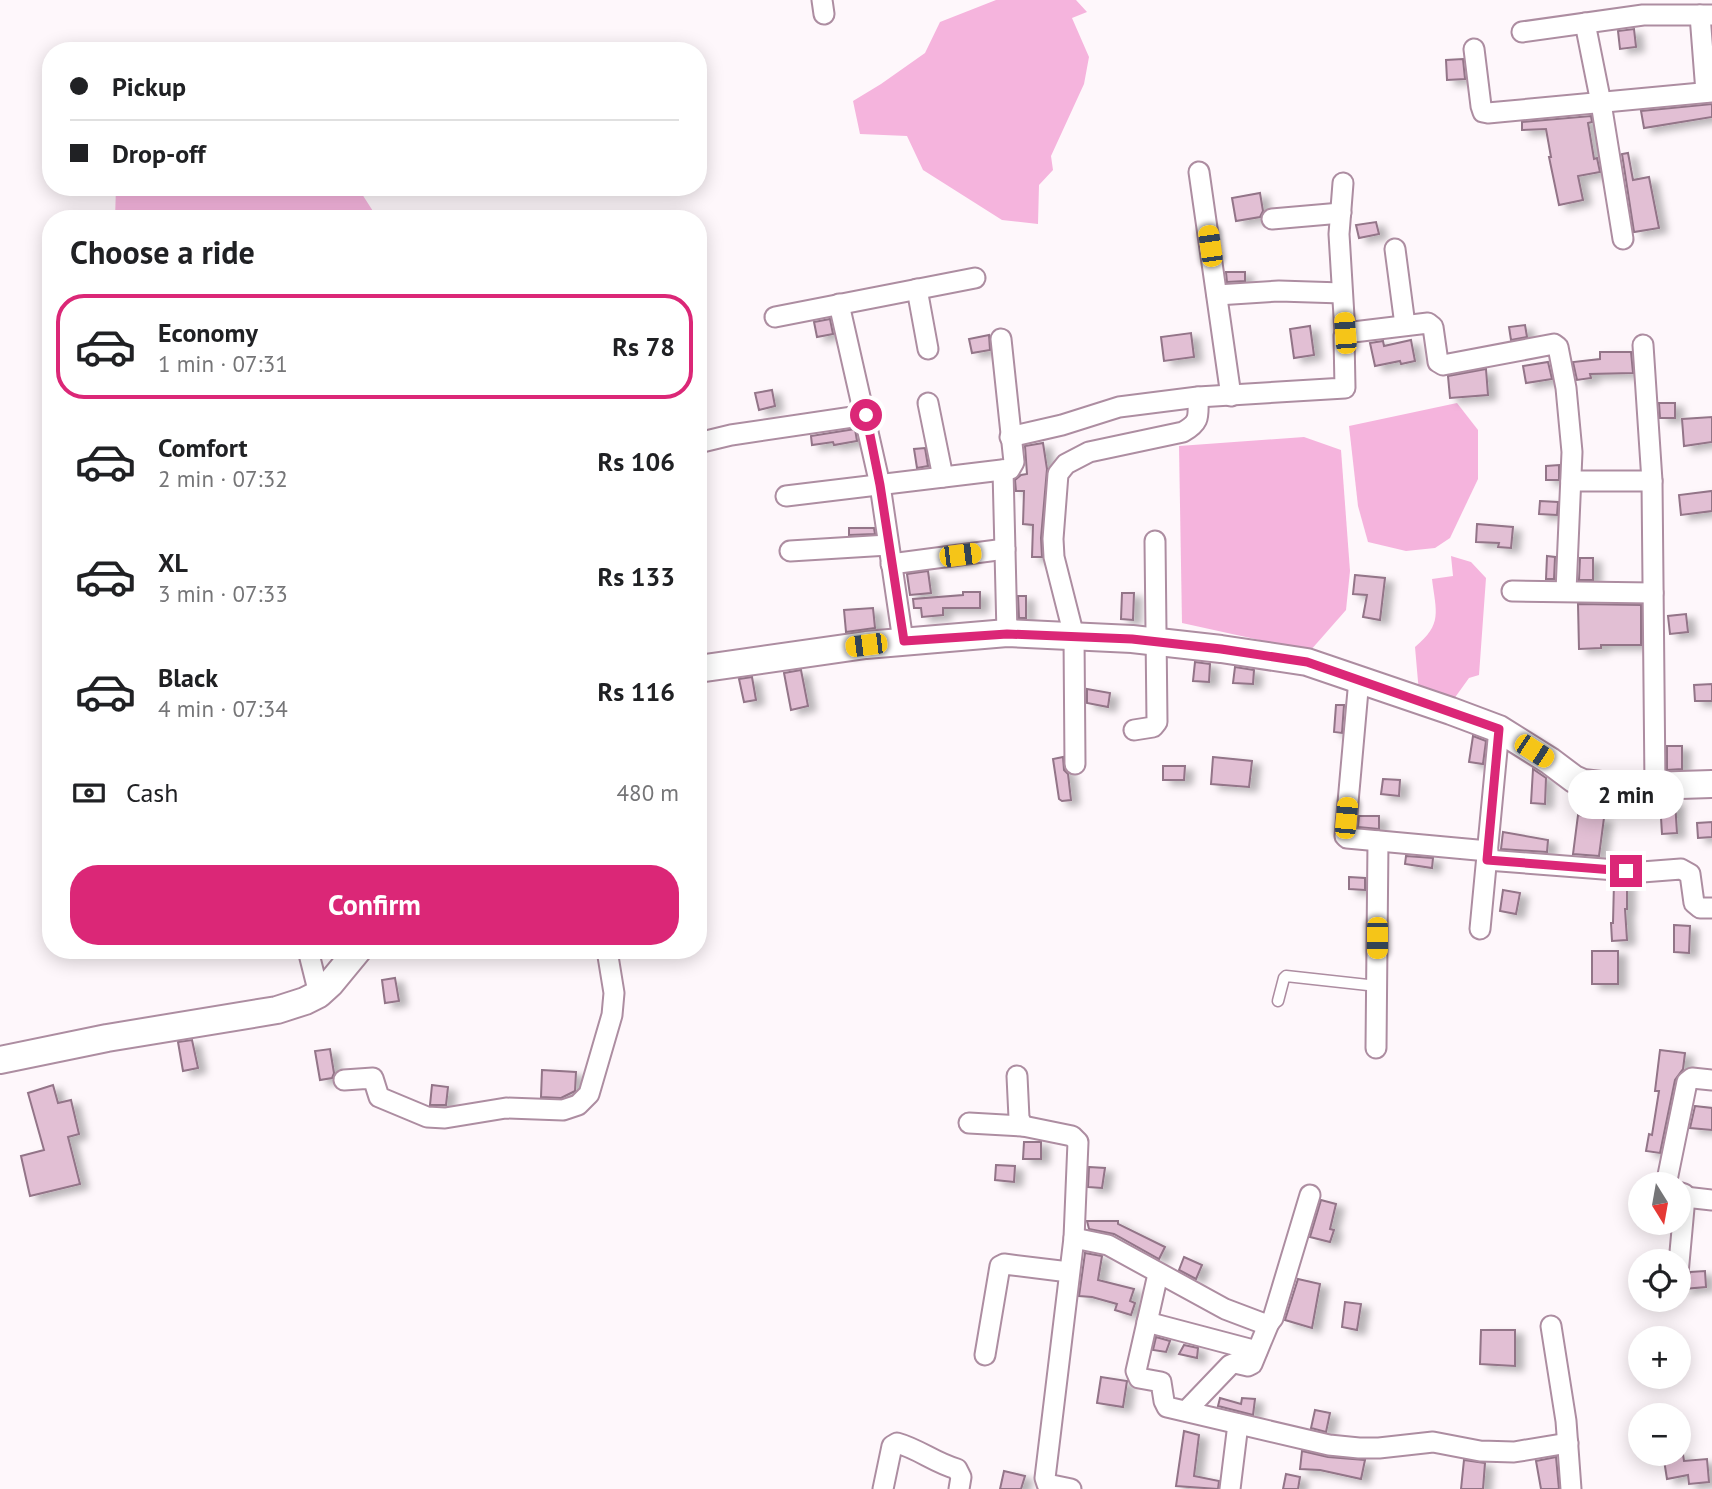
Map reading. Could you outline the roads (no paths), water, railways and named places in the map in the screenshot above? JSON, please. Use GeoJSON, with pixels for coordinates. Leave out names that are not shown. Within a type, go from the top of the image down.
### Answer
{"type":"FeatureCollection","features":[{"type":"Feature","properties":{"kind":"street"},"geometry":{"type":"LineString","coordinates":[[1474,49],[1483,112],[1488,113],[1709,92],[1708,11],[1643,7],[1585,23],[1522,32]]}},
{"type":"Feature","properties":{"kind":"street"},"geometry":{"type":"LineString","coordinates":[[1585,23],[1623,239]]}},
{"type":"Feature","properties":{"kind":"street"},"geometry":{"type":"LineString","coordinates":[[1199,173],[1231,396]]}},
{"type":"Feature","properties":{"kind":"street"},"geometry":{"type":"LineString","coordinates":[[1010,436],[1062,425],[1105,410],[1198,397],[1345,388],[1345,333],[1339,234],[1343,183]]}},
{"type":"Feature","properties":{"kind":"street"},"geometry":{"type":"LineString","coordinates":[[1272,219],[1341,213]]}},
{"type":"Feature","properties":{"kind":"street"},"geometry":{"type":"LineString","coordinates":[[1395,249],[1405,325]]}},
{"type":"Feature","properties":{"kind":"street"},"geometry":{"type":"LineString","coordinates":[[775,317],[975,278]]}},
{"type":"Feature","properties":{"kind":"street"},"geometry":{"type":"LineString","coordinates":[[917,289],[928,349]]}},
{"type":"Feature","properties":{"kind":"street"},"geometry":{"type":"LineString","coordinates":[[1217,295],[1279,291],[1342,293]]}},
{"type":"Feature","properties":{"kind":"street"},"geometry":{"type":"LineString","coordinates":[[839,304],[880,485],[904,641]]}},
{"type":"Feature","properties":{"kind":"street"},"geometry":{"type":"LineString","coordinates":[[1345,333],[1431,324],[1438,362],[1443,365],[1539,345],[1557,345],[1566,388],[1572,452],[1566,592]]}},
{"type":"Feature","properties":{"kind":"street"},"geometry":{"type":"LineString","coordinates":[[786,496],[1003,470],[1013,466],[1001,340]]}},
{"type":"Feature","properties":{"kind":"street"},"geometry":{"type":"LineString","coordinates":[[1643,345],[1652,481],[1655,786]]}},
{"type":"Feature","properties":{"kind":"street"},"geometry":{"type":"LineString","coordinates":[[1075,764],[1074,636],[1054,557],[1053,523],[1059,474],[1066,464],[1089,452],[1183,432],[1194,426],[1198,418],[1198,397]]}},
{"type":"Feature","properties":{"kind":"street"},"geometry":{"type":"LineString","coordinates":[[928,403],[943,477]]}},
{"type":"Feature","properties":{"kind":"street"},"geometry":{"type":"LineString","coordinates":[[707,441],[866,415]]}},
{"type":"Feature","properties":{"kind":"street"},"geometry":{"type":"LineString","coordinates":[[1003,470],[1007,634]]}},
{"type":"Feature","properties":{"kind":"street"},"geometry":{"type":"LineString","coordinates":[[1571,481],[1652,481]]}},
{"type":"Feature","properties":{"kind":"street"},"geometry":{"type":"LineString","coordinates":[[1133,730],[1153,727],[1157,722],[1155,541]]}},
{"type":"Feature","properties":{"kind":"street"},"geometry":{"type":"LineString","coordinates":[[790,551],[890,555],[1005,549]]}},
{"type":"Feature","properties":{"kind":"street"},"geometry":{"type":"LineString","coordinates":[[1512,591],[1653,593]]}},
{"type":"Feature","properties":{"kind":"street"},"geometry":{"type":"LineString","coordinates":[[707,666],[904,641],[1007,634],[1158,642],[1307,662],[1359,679],[1499,729],[1583,783],[1618,787],[1712,785]]}},
{"type":"Feature","properties":{"kind":"street"},"geometry":{"type":"LineString","coordinates":[[1359,679],[1345,836],[1347,838],[1642,872],[1681,869],[1690,874],[1693,903],[1700,908],[1712,908]]}},
{"type":"Feature","properties":{"kind":"street"},"geometry":{"type":"LineString","coordinates":[[1480,929],[1499,729]]}},
{"type":"Feature","properties":{"kind":"street"},"geometry":{"type":"LineString","coordinates":[[1376,1048],[1378,841]]}},
{"type":"Feature","properties":{"kind":"street"},"geometry":{"type":"LineString","coordinates":[[310,959],[319,994]]}},
{"type":"Feature","properties":{"kind":"street"},"geometry":{"type":"LineString","coordinates":[[0,1060],[107,1038],[277,1010],[319,994],[351,959]]}},
{"type":"Feature","properties":{"kind":"street"},"geometry":{"type":"LineString","coordinates":[[344,1080],[373,1078],[379,1097],[427,1117],[445,1118],[506,1108],[563,1110],[578,1105],[589,1094],[612,1015],[614,993],[608,959]]}},
{"type":"Feature","properties":{"kind":"street"},"geometry":{"type":"LineString","coordinates":[[1017,1076],[1019,1118],[1023,1126]]}},
{"type":"Feature","properties":{"kind":"street"},"geometry":{"type":"LineString","coordinates":[[1669,1172],[1687,1082],[1692,1078],[1712,1080]]}},
{"type":"Feature","properties":{"kind":"street"},"geometry":{"type":"LineString","coordinates":[[969,1123],[1023,1126],[1076,1138],[1074,1238],[1045,1478],[1046,1484],[1071,1489]]}},
{"type":"Feature","properties":{"kind":"street"},"geometry":{"type":"LineString","coordinates":[[1186,1411],[1230,1365],[1236,1363],[1250,1366],[1273,1318],[1311,1195]]}},
{"type":"Feature","properties":{"kind":"street"},"geometry":{"type":"LineString","coordinates":[[1691,1196],[1712,1200]]}},
{"type":"Feature","properties":{"kind":"street"},"geometry":{"type":"LineString","coordinates":[[1074,1238],[1108,1245],[1230,1312],[1269,1323]]}},
{"type":"Feature","properties":{"kind":"street"},"geometry":{"type":"LineString","coordinates":[[985,1355],[1000,1266],[1004,1264],[1069,1272]]}},
{"type":"Feature","properties":{"kind":"street"},"geometry":{"type":"LineString","coordinates":[[1158,1274],[1137,1375],[1161,1382],[1167,1407],[1329,1445],[1359,1448],[1433,1442],[1480,1451],[1514,1452],[1568,1443]]}},
{"type":"Feature","properties":{"kind":"street"},"geometry":{"type":"LineString","coordinates":[[1147,1322],[1257,1351]]}},
{"type":"Feature","properties":{"kind":"street"},"geometry":{"type":"LineString","coordinates":[[1551,1326],[1568,1443],[1571,1489]]}},
{"type":"Feature","properties":{"kind":"street"},"geometry":{"type":"LineString","coordinates":[[1230,1489],[1238,1424]]}},
{"type":"Feature","properties":{"kind":"street"},"geometry":{"type":"LineString","coordinates":[[883,1489],[892,1446],[897,1443],[914,1448],[935,1462],[957,1469],[961,1477],[959,1489]]}},
{"type":"Feature","properties":{"kind":"lane"},"geometry":{"type":"LineString","coordinates":[[1278,1001],[1286,976],[1377,986]]}}]}
